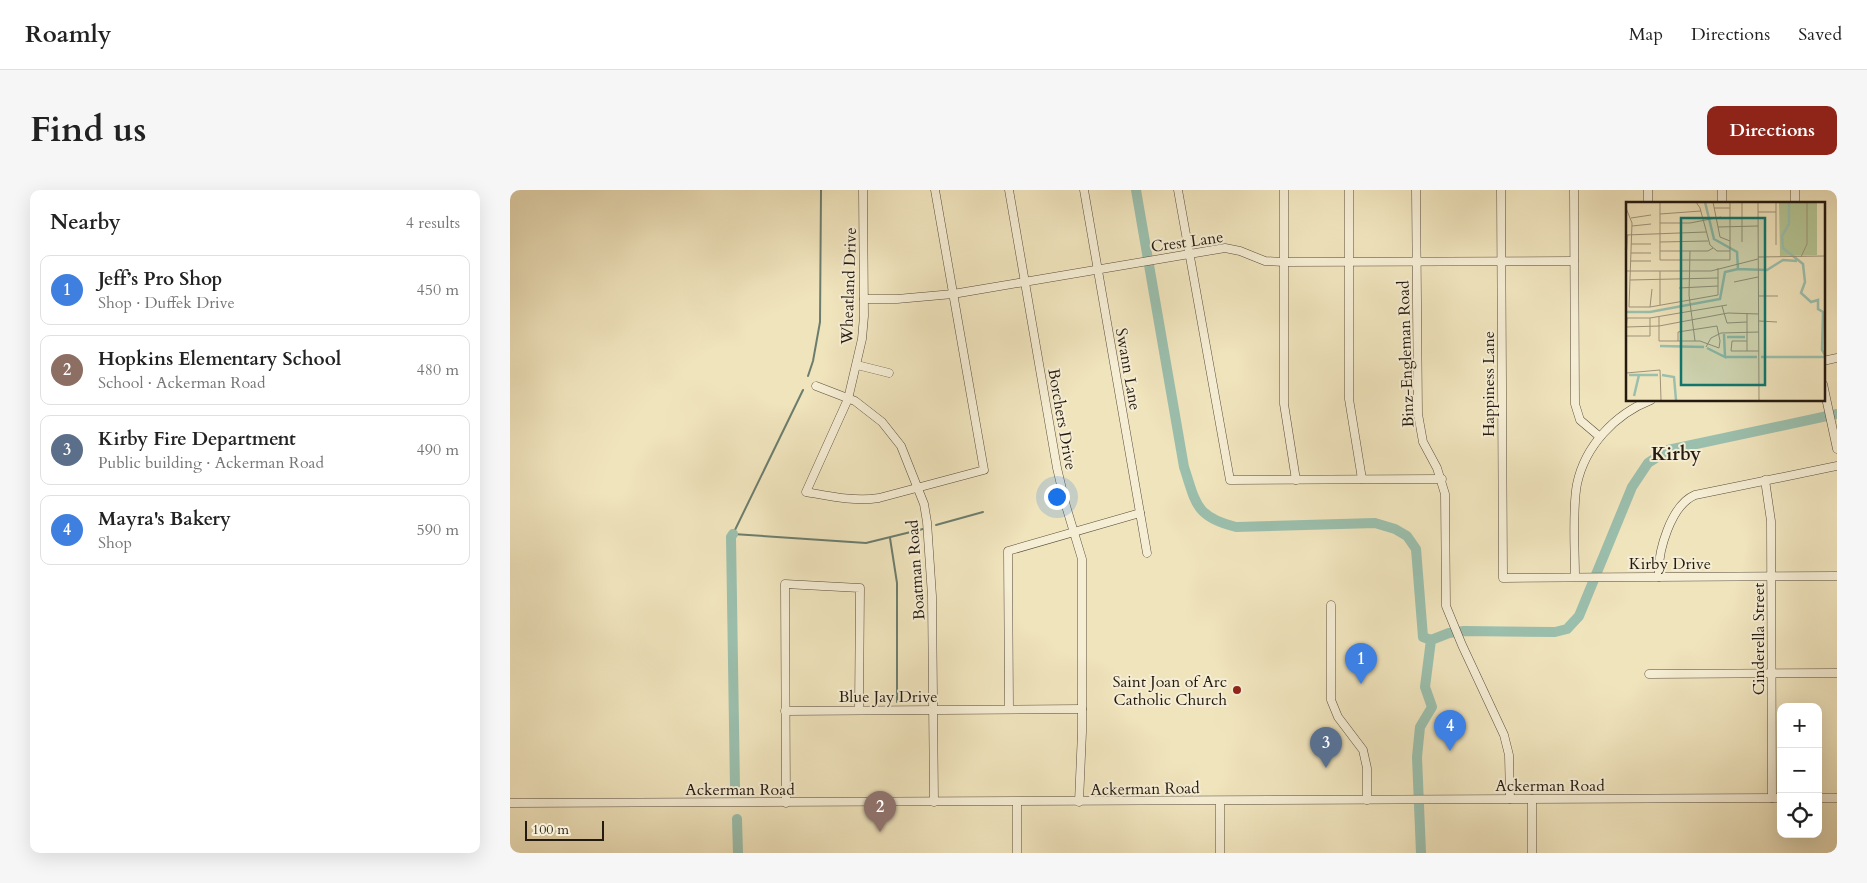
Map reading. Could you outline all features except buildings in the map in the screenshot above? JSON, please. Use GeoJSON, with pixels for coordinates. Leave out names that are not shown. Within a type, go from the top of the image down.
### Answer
{"type":"FeatureCollection","features":[{"type":"Feature","properties":{"kind":"street","name":"Wheatland Drive"},"geometry":{"type":"LineString","coordinates":[[863,190],[864,299],[862,339],[848,399],[806,492],[872,500],[918,487]]}},
{"type":"Feature","properties":{"kind":"street"},"geometry":{"type":"LineString","coordinates":[[918,487],[984,470],[935,190]]}},
{"type":"Feature","properties":{"kind":"street","name":"Borchers Drive"},"geometry":{"type":"LineString","coordinates":[[1009,190],[1057,468],[1082,559],[1082,709],[1079,802]]}},
{"type":"Feature","properties":{"kind":"street","name":"Swann Lane"},"geometry":{"type":"LineString","coordinates":[[1084,190],[1148,553]]}},
{"type":"Feature","properties":{"kind":"street"},"geometry":{"type":"LineString","coordinates":[[1178,190],[1230,480],[1442,479]]}},
{"type":"Feature","properties":{"kind":"street"},"geometry":{"type":"LineString","coordinates":[[1284,190],[1284,404],[1296,480]]}},
{"type":"Feature","properties":{"kind":"street"},"geometry":{"type":"LineString","coordinates":[[1349,190],[1350,408],[1362,479]]}},
{"type":"Feature","properties":{"kind":"street","name":"Binz-Engleman Road"},"geometry":{"type":"LineString","coordinates":[[1416,190],[1419,424],[1423,442],[1442,479],[1446,508],[1445,597],[1451,621],[1504,735],[1509,755],[1510,799]]}},
{"type":"Feature","properties":{"kind":"street","name":"Happiness Lane"},"geometry":{"type":"LineString","coordinates":[[1501,190],[1503,578]]}},
{"type":"Feature","properties":{"kind":"street"},"geometry":{"type":"LineString","coordinates":[[1574,190],[1575,404],[1580,420],[1600,437]]}},
{"type":"Feature","properties":{"kind":"street","name":"Crest Lane"},"geometry":{"type":"LineString","coordinates":[[864,299],[897,299],[953,294],[1137,262],[1230,249],[1265,261],[1284,262],[1574,261]]}},
{"type":"Feature","properties":{"kind":"street"},"geometry":{"type":"LineString","coordinates":[[1824,361],[1837,358]]}},
{"type":"Feature","properties":{"kind":"street"},"geometry":{"type":"LineString","coordinates":[[857,365],[890,373]]}},
{"type":"Feature","properties":{"kind":"street","name":"Boatman Road"},"geometry":{"type":"LineString","coordinates":[[816,386],[848,399],[870,412],[894,435],[906,457],[926,513],[931,569],[934,802]]}},
{"type":"Feature","properties":{"kind":"street"},"geometry":{"type":"LineString","coordinates":[[1824,388],[1837,449]]}},
{"type":"Feature","properties":{"kind":"street"},"geometry":{"type":"LineString","coordinates":[[1578,577],[1575,495],[1583,464],[1600,437],[1621,416],[1649,401]]}},
{"type":"Feature","properties":{"kind":"street"},"geometry":{"type":"LineString","coordinates":[[1658,576],[1659,558],[1666,537],[1679,506],[1687,498],[1694,494],[1837,466]]}},
{"type":"Feature","properties":{"kind":"street","name":"Cinderella Street"},"geometry":{"type":"LineString","coordinates":[[1765,480],[1771,515],[1772,798]]}},
{"type":"Feature","properties":{"kind":"street"},"geometry":{"type":"LineString","coordinates":[[1009,709],[1008,551],[1140,513]]}},
{"type":"Feature","properties":{"kind":"street","name":"Kirby Drive"},"geometry":{"type":"LineString","coordinates":[[1503,578],[1837,576]]}},
{"type":"Feature","properties":{"kind":"street"},"geometry":{"type":"LineString","coordinates":[[786,803],[785,584],[860,588],[859,710]]}},
{"type":"Feature","properties":{"kind":"street"},"geometry":{"type":"LineString","coordinates":[[1331,604],[1331,700],[1338,717],[1363,750],[1367,768],[1367,800]]}},
{"type":"Feature","properties":{"kind":"street"},"geometry":{"type":"LineString","coordinates":[[1649,674],[1837,673]]}},
{"type":"Feature","properties":{"kind":"street","name":"Blue Jay Drive"},"geometry":{"type":"LineString","coordinates":[[785,711],[1082,709]]}},
{"type":"Feature","properties":{"kind":"street","name":"Ackerman Road"},"geometry":{"type":"LineString","coordinates":[[510,803],[1777,798]]}},
{"type":"Feature","properties":{"kind":"street"},"geometry":{"type":"LineString","coordinates":[[1822,798],[1837,798]]}},
{"type":"Feature","properties":{"kind":"street"},"geometry":{"type":"LineString","coordinates":[[1532,799],[1532,853]]}},
{"type":"Feature","properties":{"kind":"street"},"geometry":{"type":"LineString","coordinates":[[1220,801],[1220,853]]}},
{"type":"Feature","properties":{"kind":"street"},"geometry":{"type":"LineString","coordinates":[[1017,802],[1017,853]]}},
{"type":"Feature","properties":{"kind":"waterway"},"geometry":{"type":"LineString","coordinates":[[808,376],[813,361],[820,322],[821,190]]}},
{"type":"Feature","properties":{"kind":"waterway"},"geometry":{"type":"LineString","coordinates":[[1136,190],[1184,467],[1191,490],[1199,507],[1212,518],[1236,527],[1375,523],[1395,529],[1407,536],[1416,549],[1423,637],[1431,640]]}},
{"type":"Feature","properties":{"kind":"waterway"},"geometry":{"type":"LineString","coordinates":[[803,390],[733,534],[866,543],[923,529]]}},
{"type":"Feature","properties":{"kind":"waterway"},"geometry":{"type":"LineString","coordinates":[[1421,853],[1417,757],[1420,727],[1432,707],[1425,687],[1431,640],[1449,633],[1464,631],[1555,632],[1567,629],[1579,616],[1632,487],[1648,463],[1668,450],[1837,414]]}},
{"type":"Feature","properties":{"kind":"waterway"},"geometry":{"type":"LineString","coordinates":[[936,525],[983,512]]}},
{"type":"Feature","properties":{"kind":"waterway"},"geometry":{"type":"LineString","coordinates":[[733,534],[731,537],[735,788]]}},
{"type":"Feature","properties":{"kind":"waterway"},"geometry":{"type":"LineString","coordinates":[[890,538],[897,583],[897,702]]}},
{"type":"Feature","properties":{"kind":"waterway"},"geometry":{"type":"LineString","coordinates":[[737,819],[738,853]]}},
{"type":"Feature","properties":{"kind":"place","name":"Jeff’s Pro Shop"},"geometry":{"type":"Point","coordinates":[1361,684]}},
{"type":"Feature","properties":{"kind":"place","name":"Saint Joan of Arc Catholic Church"},"geometry":{"type":"Point","coordinates":[1237,690]}},
{"type":"Feature","properties":{"kind":"place","name":"Mayra's Bakery"},"geometry":{"type":"Point","coordinates":[1450,751]}},
{"type":"Feature","properties":{"kind":"place","name":"Kirby Fire Department"},"geometry":{"type":"Point","coordinates":[1326,768]}},
{"type":"Feature","properties":{"kind":"place","name":"Hopkins Elementary School"},"geometry":{"type":"Point","coordinates":[880,832]}},
{"type":"Feature","properties":{"kind":"district","name":"Kirby"},"geometry":{"type":"Point","coordinates":[1676,453]}}]}
